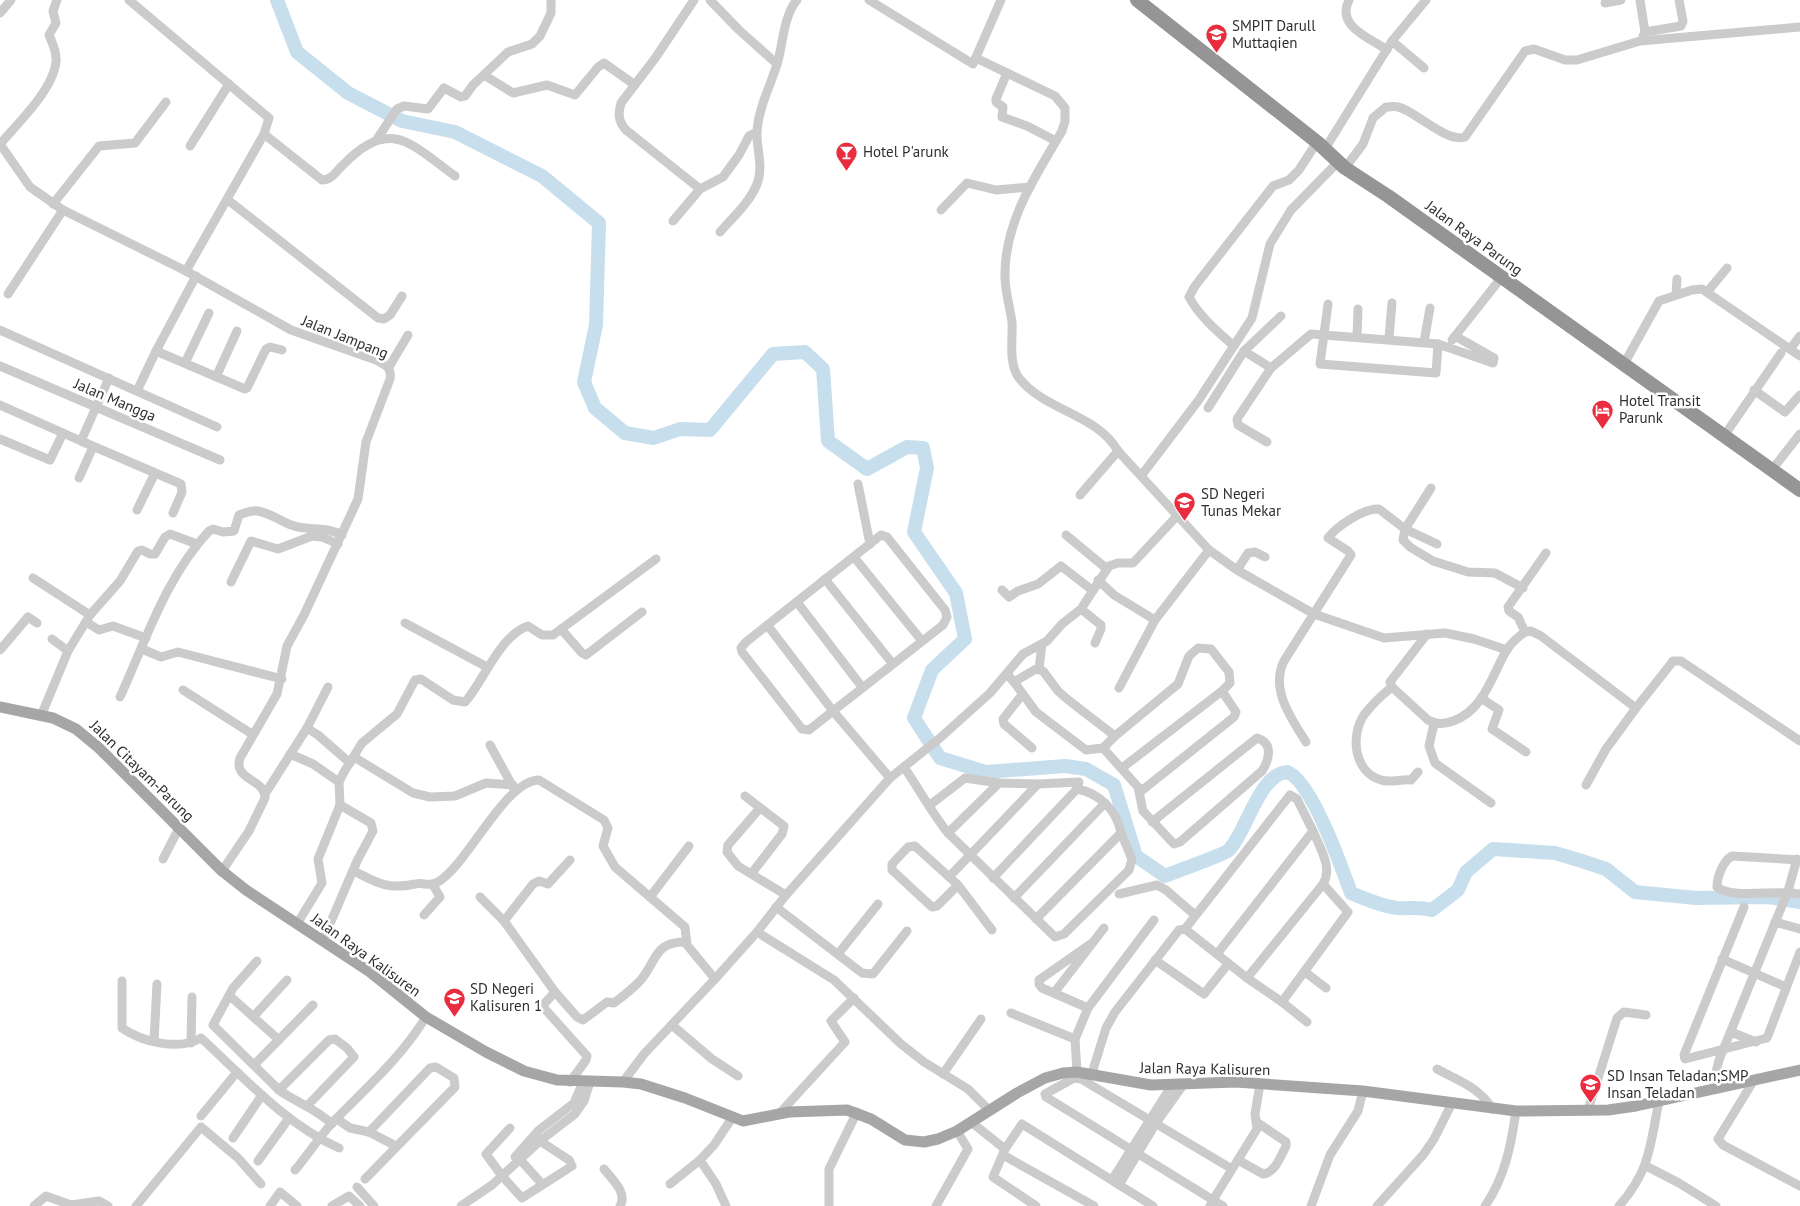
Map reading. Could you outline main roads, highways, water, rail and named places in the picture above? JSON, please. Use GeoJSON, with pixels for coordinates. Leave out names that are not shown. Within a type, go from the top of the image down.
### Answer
{"type":"FeatureCollection","features":[{"type":"Feature","properties":{"kind":"highway","name":"Jalan Raya Parung"},"geometry":{"type":"LineString","coordinates":[[1137,0],[1322,143]]}},
{"type":"Feature","properties":{"kind":"highway","name":"Jalan Raya Parung"},"geometry":{"type":"LineString","coordinates":[[1151,0],[1322,143],[1344,165],[1502,278],[1625,362]]}},
{"type":"Feature","properties":{"kind":"highway","name":"Jalan Raya Parung"},"geometry":{"type":"LineString","coordinates":[[1344,165],[1625,362],[1726,434],[1800,490]]}},
{"type":"Feature","properties":{"kind":"highway","name":"Jalan Raya Parung"},"geometry":{"type":"LineString","coordinates":[[1726,434],[1800,484]]}},
{"type":"Feature","properties":{"kind":"main road","name":"Jalan Citayam-Parung"},"geometry":{"type":"LineString","coordinates":[[0,707],[66,723],[86,736],[222,871]]}},
{"type":"Feature","properties":{"kind":"main road","name":"Jalan Raya Kalisuren"},"geometry":{"type":"LineString","coordinates":[[222,871],[297,924],[370,972],[426,1016],[478,1048],[524,1071],[570,1082],[641,1084],[685,1098],[732,1118],[754,1121],[802,1110],[847,1110],[856,1112],[905,1140],[924,1142],[938,1139],[957,1130],[1045,1078],[1063,1073],[1077,1072],[1092,1073],[1123,1082],[1172,1085],[1210,1081],[1363,1091],[1516,1111],[1608,1110],[1717,1089],[1800,1070]]}},
{"type":"Feature","properties":{"kind":"waterway"},"geometry":{"type":"LineString","coordinates":[[277,0],[297,52],[348,93],[402,121],[455,132],[542,176],[599,223],[596,325],[584,382],[595,408],[625,433],[654,438],[680,429],[710,430],[773,354],[805,352],[823,369],[828,441],[867,469],[907,447],[923,448],[927,468],[914,532],[956,593],[965,639],[932,670],[914,718],[940,758],[986,772],[1065,766],[1086,769],[1114,785],[1136,856],[1165,876],[1229,850],[1269,782],[1277,775],[1287,772],[1296,778],[1315,807],[1325,826],[1351,893],[1385,906],[1432,910],[1458,890],[1466,872],[1493,849],[1555,853],[1582,861],[1606,869],[1635,892],[1696,898],[1768,897],[1800,902]]}},
{"type":"Feature","properties":{"kind":"place","name":"SMPIT Darull Muttaqien"},"geometry":{"type":"Point","coordinates":[1216,54]}},
{"type":"Feature","properties":{"kind":"place","name":"Hotel P'arunk"},"geometry":{"type":"Point","coordinates":[847,171]}},
{"type":"Feature","properties":{"kind":"place","name":"Hotel Transit Parunk"},"geometry":{"type":"Point","coordinates":[1603,429]}},
{"type":"Feature","properties":{"kind":"place","name":"SD Negeri Tunas Mekar"},"geometry":{"type":"Point","coordinates":[1185,522]}},
{"type":"Feature","properties":{"kind":"place","name":"SD Negeri Kalisuren 1"},"geometry":{"type":"Point","coordinates":[454,1017]}},
{"type":"Feature","properties":{"kind":"place","name":"SD Insan Teladan;SMP Insan Teladan"},"geometry":{"type":"Point","coordinates":[1591,1104]}}]}
